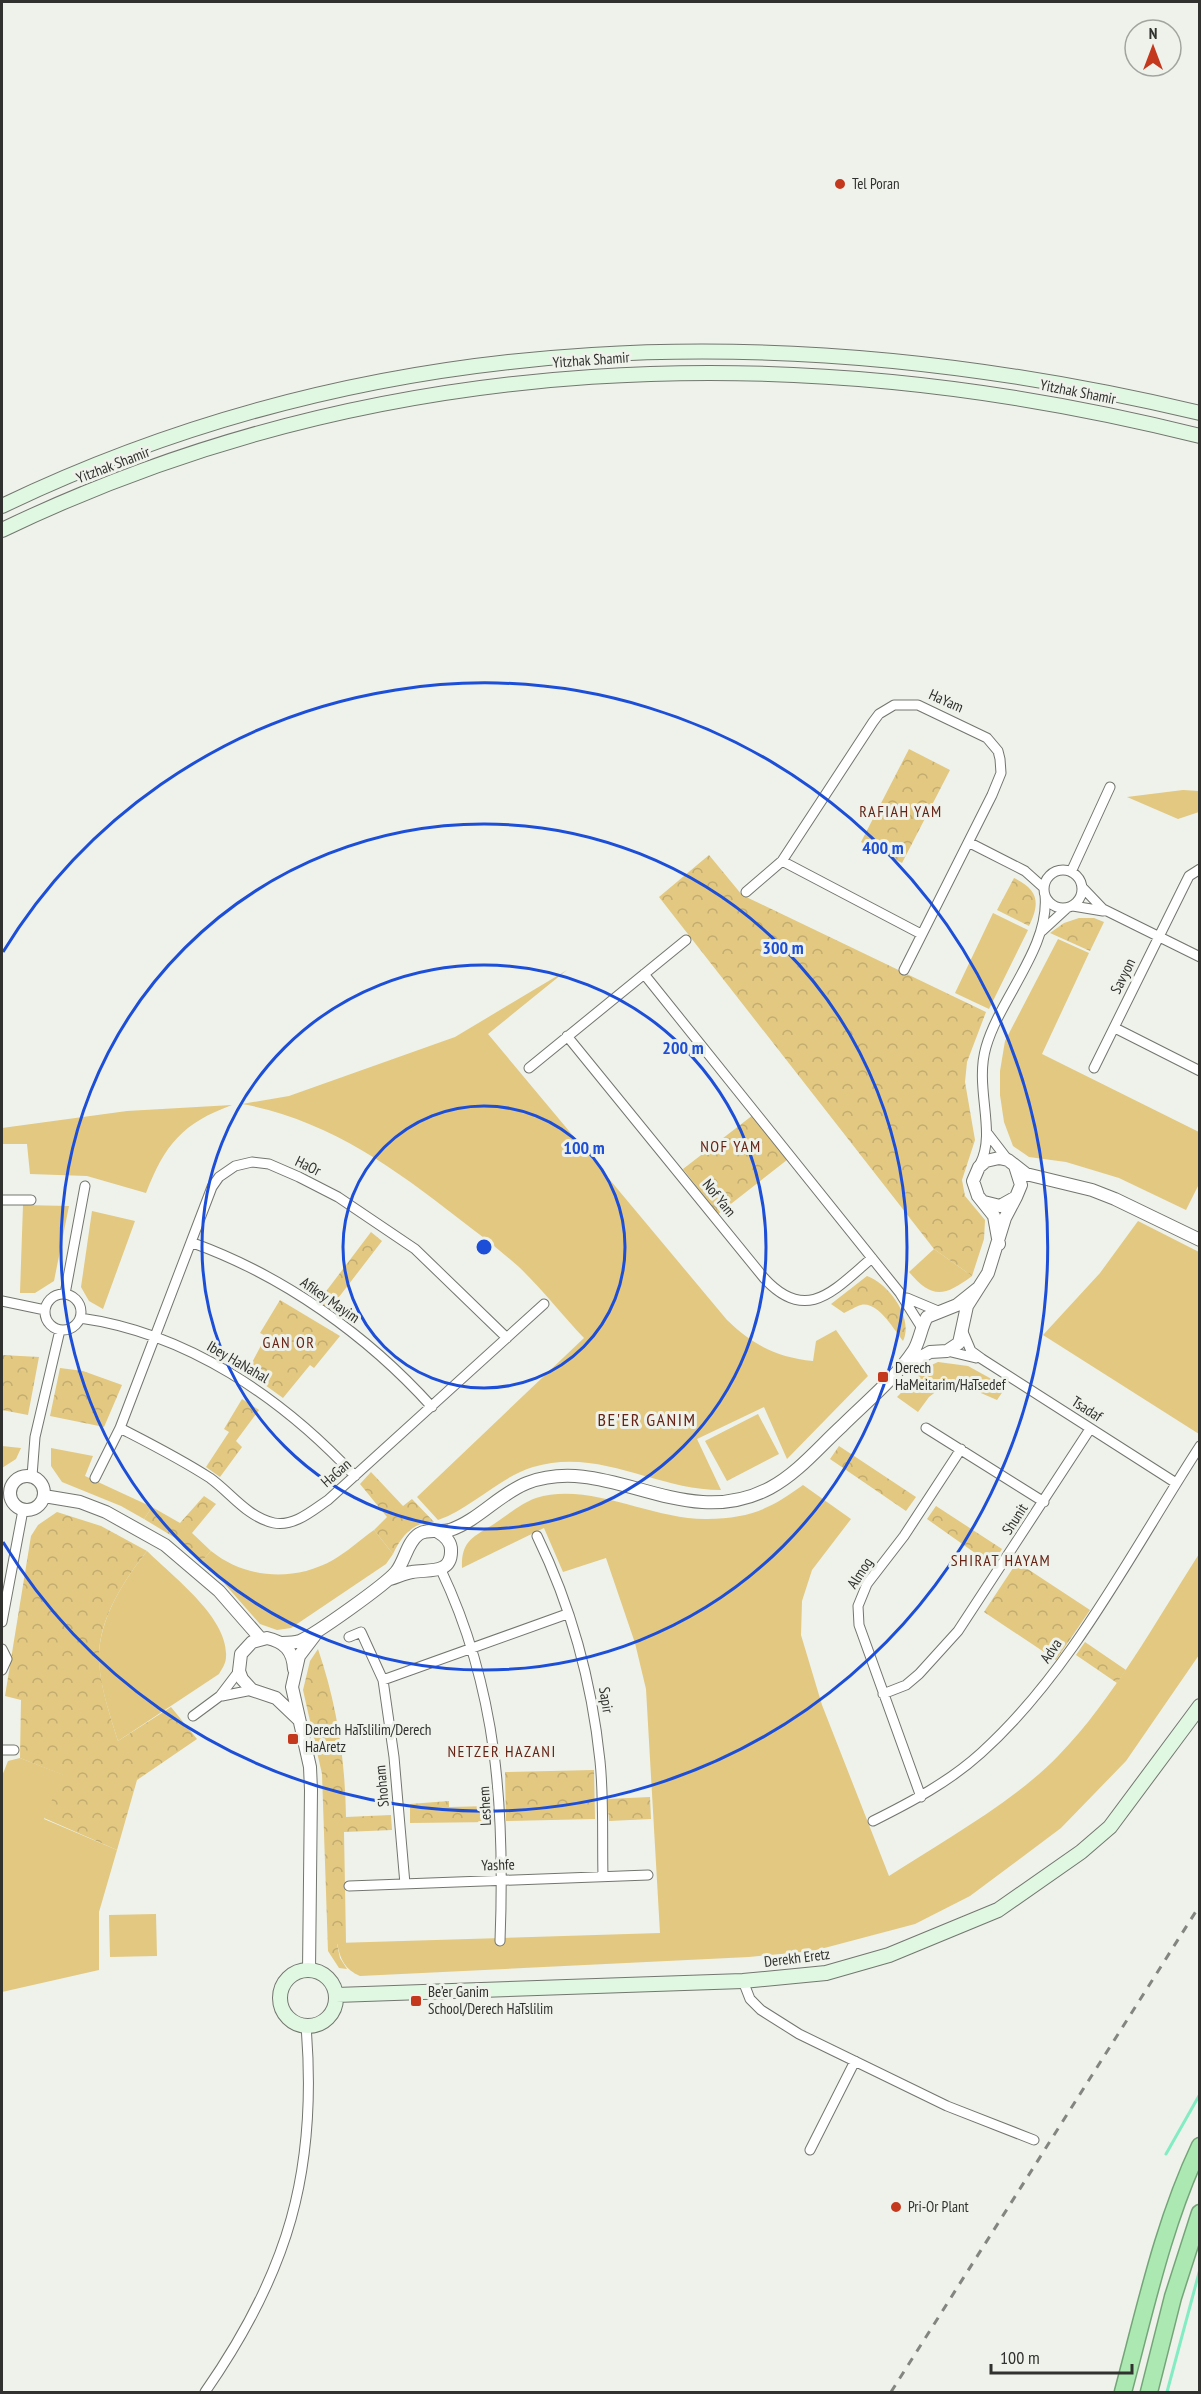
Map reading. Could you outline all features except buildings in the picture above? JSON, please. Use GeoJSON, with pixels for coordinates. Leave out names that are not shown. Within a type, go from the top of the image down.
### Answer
{"type":"FeatureCollection","features":[{"type":"Feature","properties":{"kind":"highway"},"geometry":{"type":"LineString","coordinates":[[1123,2392],[1159,2256],[1179,2196],[1200,2146]]}},
{"type":"Feature","properties":{"kind":"highway"},"geometry":{"type":"LineString","coordinates":[[1149,2392],[1179,2276],[1200,2214]]}},
{"type":"Feature","properties":{"kind":"main road","name":"Yitzhak Shamir"},"geometry":{"type":"LineString","coordinates":[[2,506],[93,466],[174,437],[301,400],[382,382],[561,355],[653,350],[742,350],[869,357],[1020,376],[1200,413]]}},
{"type":"Feature","properties":{"kind":"main road","name":"Yitzhak Shamir"},"geometry":{"type":"LineString","coordinates":[[2,530],[101,487],[232,441],[386,403],[563,377],[654,372],[742,372],[867,379],[1017,397],[1200,436]]}},
{"type":"Feature","properties":{"kind":"main road","name":"Derekh Eretz"},"geometry":{"type":"LineString","coordinates":[[336,1995],[743,1981],[826,1973],[889,1955],[998,1910],[1081,1852],[1110,1827],[1200,1706]]}},
{"type":"Feature","properties":{"kind":"main road"},"geometry":{"type":"LineString","coordinates":[[309,1970],[324,1975],[334,1987],[336,1995],[331,2013],[316,2025],[306,2026],[287,2018],[279,1999],[284,1983],[290,1975],[309,1970]]}},
{"type":"Feature","properties":{"kind":"street","name":"HaYam"},"geometry":{"type":"LineString","coordinates":[[746,892],[782,861],[879,714],[902,704],[918,705],[981,734],[998,751],[1001,773],[970,843],[904,970]]}},
{"type":"Feature","properties":{"kind":"street"},"geometry":{"type":"LineString","coordinates":[[1071,872],[1110,787]]}},
{"type":"Feature","properties":{"kind":"street"},"geometry":{"type":"LineString","coordinates":[[970,843],[1024,871],[1058,908],[1070,907],[1108,912]]}},
{"type":"Feature","properties":{"kind":"street"},"geometry":{"type":"LineString","coordinates":[[782,861],[921,934]]}},
{"type":"Feature","properties":{"kind":"street","name":"Savyon"},"geometry":{"type":"LineString","coordinates":[[1094,1068],[1190,876],[1200,869]]}},
{"type":"Feature","properties":{"kind":"street"},"geometry":{"type":"LineString","coordinates":[[1024,871],[1052,873],[1063,870],[1071,872],[1078,877],[1088,896],[1108,912],[1200,957]]}},
{"type":"Feature","properties":{"kind":"street"},"geometry":{"type":"LineString","coordinates":[[999,1244],[994,1216],[974,1189],[973,1181],[985,1155],[987,1134],[981,1076],[985,1049],[1040,933],[1046,908],[1044,892],[1052,873]]}},
{"type":"Feature","properties":{"kind":"street"},"geometry":{"type":"LineString","coordinates":[[1040,933],[1080,898],[1082,887]]}},
{"type":"Feature","properties":{"kind":"street"},"geometry":{"type":"LineString","coordinates":[[529,1068],[686,940]]}},
{"type":"Feature","properties":{"kind":"street"},"geometry":{"type":"LineString","coordinates":[[644,974],[900,1293],[922,1330],[927,1345],[942,1351]]}},
{"type":"Feature","properties":{"kind":"street"},"geometry":{"type":"LineString","coordinates":[[1115,1028],[1200,1071]]}},
{"type":"Feature","properties":{"kind":"street","name":"Nof Yam"},"geometry":{"type":"LineString","coordinates":[[567,1036],[764,1278],[782,1295],[800,1301],[822,1298],[872,1258]]}},
{"type":"Feature","properties":{"kind":"street"},"geometry":{"type":"LineString","coordinates":[[892,1376],[912,1361],[959,1343],[968,1306],[988,1273],[999,1244],[1005,1218],[1017,1195],[1021,1176],[987,1134]]}},
{"type":"Feature","properties":{"kind":"street"},"geometry":{"type":"LineString","coordinates":[[979,1167],[992,1159],[1012,1163],[1026,1174],[1065,1183],[1114,1199],[1200,1240]]}},
{"type":"Feature","properties":{"kind":"street","name":"HaOr"},"geometry":{"type":"LineString","coordinates":[[156,1337],[212,1188],[219,1177],[235,1166],[252,1162],[269,1164],[338,1197],[415,1249],[507,1338]]}},
{"type":"Feature","properties":{"kind":"street"},"geometry":{"type":"LineString","coordinates":[[983,1201],[1000,1206],[1036,1185],[1065,1183]]}},
{"type":"Feature","properties":{"kind":"street"},"geometry":{"type":"LineString","coordinates":[[65,1294],[85,1186]]}},
{"type":"Feature","properties":{"kind":"street"},"geometry":{"type":"LineString","coordinates":[[2,1200],[30,1200]]}},
{"type":"Feature","properties":{"kind":"street","name":"Afikey Mayim"},"geometry":{"type":"LineString","coordinates":[[193,1243],[244,1263],[320,1309],[405,1377],[432,1407]]}},
{"type":"Feature","properties":{"kind":"street"},"geometry":{"type":"LineString","coordinates":[[389,1580],[403,1563],[410,1545],[420,1534],[426,1531],[438,1532],[467,1522],[512,1491],[527,1483],[551,1477],[600,1480],[690,1502],[725,1502],[749,1497],[771,1488],[795,1471],[892,1376],[914,1349],[927,1317],[957,1305],[978,1289]]}},
{"type":"Feature","properties":{"kind":"street"},"geometry":{"type":"LineString","coordinates":[[900,1293],[914,1303],[956,1316],[962,1329]]}},
{"type":"Feature","properties":{"kind":"street"},"geometry":{"type":"LineString","coordinates":[[65,1294],[78,1303],[80,1318],[70,1329],[60,1330],[47,1321],[45,1310],[49,1300],[65,1294]]}},
{"type":"Feature","properties":{"kind":"street"},"geometry":{"type":"LineString","coordinates":[[2,1301],[45,1310]]}},
{"type":"Feature","properties":{"kind":"street","name":"HaGan"},"geometry":{"type":"LineString","coordinates":[[120,1428],[195,1468],[255,1516],[276,1523],[306,1515],[355,1476],[543,1304]]}},
{"type":"Feature","properties":{"kind":"street","name":"Ibey HaNahal"},"geometry":{"type":"LineString","coordinates":[[80,1318],[106,1322],[156,1337],[201,1357],[246,1382],[292,1415],[355,1476]]}},
{"type":"Feature","properties":{"kind":"street","name":"Tsadaf"},"geometry":{"type":"LineString","coordinates":[[962,1329],[971,1351],[982,1359],[1176,1483]]}},
{"type":"Feature","properties":{"kind":"street"},"geometry":{"type":"LineString","coordinates":[[32,1476],[37,1428],[60,1330]]}},
{"type":"Feature","properties":{"kind":"street"},"geometry":{"type":"LineString","coordinates":[[95,1478],[120,1428],[156,1337]]}},
{"type":"Feature","properties":{"kind":"street","name":"Tsadaf"},"geometry":{"type":"LineString","coordinates":[[942,1351],[982,1359]]}},
{"type":"Feature","properties":{"kind":"street"},"geometry":{"type":"LineString","coordinates":[[926,1428],[1044,1502]]}},
{"type":"Feature","properties":{"kind":"street","name":"Shunit"},"geometry":{"type":"LineString","coordinates":[[883,1694],[906,1685],[958,1631],[1090,1429]]}},
{"type":"Feature","properties":{"kind":"street","name":"Adva"},"geometry":{"type":"LineString","coordinates":[[873,1821],[921,1797],[979,1755],[1043,1689],[1200,1446]]}},
{"type":"Feature","properties":{"kind":"street","name":"Almog"},"geometry":{"type":"LineString","coordinates":[[921,1797],[859,1625],[858,1606],[867,1584],[904,1536],[961,1449]]}},
{"type":"Feature","properties":{"kind":"street"},"geometry":{"type":"LineString","coordinates":[[32,1476],[43,1486],[44,1496],[35,1508],[23,1510],[11,1500],[6,1486],[17,1478],[32,1476]]}},
{"type":"Feature","properties":{"kind":"street"},"geometry":{"type":"LineString","coordinates":[[44,1496],[80,1502],[106,1512],[165,1545],[219,1591],[238,1616],[261,1639],[282,1643],[300,1641],[389,1580],[412,1572],[441,1570],[447,1565],[467,1522]]}},
{"type":"Feature","properties":{"kind":"street"},"geometry":{"type":"LineString","coordinates":[[2,1622],[23,1510]]}},
{"type":"Feature","properties":{"kind":"street"},"geometry":{"type":"LineString","coordinates":[[438,1532],[446,1538],[451,1553]]}},
{"type":"Feature","properties":{"kind":"street","name":"Sapir"},"geometry":{"type":"LineString","coordinates":[[537,1536],[556,1575],[590,1689],[600,1763],[603,1876]]}},
{"type":"Feature","properties":{"kind":"street"},"geometry":{"type":"LineString","coordinates":[[410,1545],[411,1559],[424,1571]]}},
{"type":"Feature","properties":{"kind":"street","name":"Leshem"},"geometry":{"type":"LineString","coordinates":[[441,1570],[472,1648],[483,1684],[495,1745],[500,1794],[502,1880],[500,1941]]}},
{"type":"Feature","properties":{"kind":"street"},"geometry":{"type":"LineString","coordinates":[[383,1680],[567,1614]]}},
{"type":"Feature","properties":{"kind":"street"},"geometry":{"type":"LineString","coordinates":[[238,1616],[247,1647]]}},
{"type":"Feature","properties":{"kind":"street"},"geometry":{"type":"LineString","coordinates":[[267,1694],[282,1689],[293,1673],[304,1648],[321,1627]]}},
{"type":"Feature","properties":{"kind":"street","name":"Shoham"},"geometry":{"type":"LineString","coordinates":[[349,1637],[361,1632],[383,1680],[394,1757],[405,1884]]}},
{"type":"Feature","properties":{"kind":"street"},"geometry":{"type":"LineString","coordinates":[[252,1690],[242,1679],[239,1660],[247,1647],[261,1639]]}},
{"type":"Feature","properties":{"kind":"street"},"geometry":{"type":"LineString","coordinates":[[282,1643],[292,1655],[300,1722],[310,1767],[309,1970]]}},
{"type":"Feature","properties":{"kind":"street"},"geometry":{"type":"LineString","coordinates":[[2,1649],[7,1659],[2,1670]]}},
{"type":"Feature","properties":{"kind":"street"},"geometry":{"type":"LineString","coordinates":[[193,1716],[220,1696],[239,1671]]}},
{"type":"Feature","properties":{"kind":"street"},"geometry":{"type":"LineString","coordinates":[[220,1696],[252,1690],[267,1694],[284,1704],[300,1722]]}},
{"type":"Feature","properties":{"kind":"street"},"geometry":{"type":"LineString","coordinates":[[2,1750],[14,1750]]}},
{"type":"Feature","properties":{"kind":"street","name":"Yashfe"},"geometry":{"type":"LineString","coordinates":[[349,1886],[648,1875]]}},
{"type":"Feature","properties":{"kind":"street"},"geometry":{"type":"LineString","coordinates":[[743,1981],[750,1999],[760,2010],[799,2034],[947,2106],[1034,2140]]}},
{"type":"Feature","properties":{"kind":"street"},"geometry":{"type":"LineString","coordinates":[[205,2392],[237,2347],[270,2283],[291,2223],[307,2149],[311,2082],[306,2026]]}},
{"type":"Feature","properties":{"kind":"street"},"geometry":{"type":"LineString","coordinates":[[810,2150],[855,2061]]}},
{"type":"Feature","properties":{"kind":"green space"},"geometry":{"type":"Polygon","coordinates":[[[909,749],[950,770],[902,863],[861,842],[909,749]]]}},
{"type":"Feature","properties":{"kind":"green space"},"geometry":{"type":"Polygon","coordinates":[[[1183,790],[1199,791],[1199,812],[1178,819],[1127,797],[1183,790]]]}},
{"type":"Feature","properties":{"kind":"green space"},"geometry":{"type":"Polygon","coordinates":[[[709,855],[742,895],[986,1012],[967,1062],[965,1082],[975,1140],[962,1180],[965,1196],[985,1220],[984,1239],[972,1276],[934,1249],[659,897],[709,855]]]}},
{"type":"Feature","properties":{"kind":"green space"},"geometry":{"type":"Polygon","coordinates":[[[1014,878],[1028,887],[1035,898],[1035,910],[1029,926],[997,910],[1014,878]]]}},
{"type":"Feature","properties":{"kind":"green space"},"geometry":{"type":"Polygon","coordinates":[[[993,913],[1028,930],[989,1009],[955,993],[993,913]]]}},
{"type":"Feature","properties":{"kind":"green space"},"geometry":{"type":"Polygon","coordinates":[[[1079,918],[1094,918],[1104,922],[1090,951],[1050,933],[1064,923],[1079,918]]]}},
{"type":"Feature","properties":{"kind":"green space"},"geometry":{"type":"Polygon","coordinates":[[[1058,939],[1089,953],[1042,1054],[1199,1132],[1199,1184],[1186,1210],[1119,1178],[1066,1162],[1029,1157],[1013,1146],[1004,1122],[1000,1095],[1000,1071],[1005,1041],[1058,939]]]}},
{"type":"Feature","properties":{"kind":"green space"},"geometry":{"type":"Polygon","coordinates":[[[567,970],[488,1034],[727,1320],[737,1329],[756,1343],[776,1353],[813,1361],[816,1341],[836,1330],[868,1376],[787,1459],[764,1407],[697,1439],[721,1490],[673,1484],[604,1465],[557,1462],[520,1472],[438,1520],[417,1497],[584,1338],[519,1267],[482,1236],[383,1163],[330,1133],[302,1121],[242,1104],[289,1096],[455,1037],[567,970]]]}},
{"type":"Feature","properties":{"kind":"green space"},"geometry":{"type":"Polygon","coordinates":[[[232,1105],[201,1119],[178,1137],[161,1161],[146,1193],[87,1176],[30,1174],[27,1144],[2,1144],[2,1128],[127,1111],[232,1105]]]}},
{"type":"Feature","properties":{"kind":"green space"},"geometry":{"type":"Polygon","coordinates":[[[753,1115],[787,1160],[718,1214],[683,1169],[753,1115]]]}},
{"type":"Feature","properties":{"kind":"green space"},"geometry":{"type":"Polygon","coordinates":[[[23,1205],[69,1206],[54,1281],[35,1293],[20,1293],[23,1205]]]}},
{"type":"Feature","properties":{"kind":"green space"},"geometry":{"type":"Polygon","coordinates":[[[92,1211],[135,1221],[103,1309],[89,1301],[81,1287],[92,1211]]]}},
{"type":"Feature","properties":{"kind":"green space"},"geometry":{"type":"Polygon","coordinates":[[[1138,1221],[1199,1252],[1199,1434],[1043,1335],[1100,1273],[1138,1221]]]}},
{"type":"Feature","properties":{"kind":"green space"},"geometry":{"type":"Polygon","coordinates":[[[371,1232],[382,1241],[329,1310],[318,1302],[371,1232]]]}},
{"type":"Feature","properties":{"kind":"green space"},"geometry":{"type":"Polygon","coordinates":[[[934,1249],[972,1276],[946,1291],[932,1291],[925,1287],[909,1272],[934,1249]]]}},
{"type":"Feature","properties":{"kind":"green space"},"geometry":{"type":"Polygon","coordinates":[[[867,1276],[891,1294],[902,1312],[906,1332],[903,1341],[885,1317],[873,1307],[861,1305],[844,1313],[831,1304],[867,1276]]]}},
{"type":"Feature","properties":{"kind":"green space"},"geometry":{"type":"Polygon","coordinates":[[[280,1300],[340,1336],[314,1368],[310,1365],[283,1398],[247,1372],[266,1336],[260,1333],[280,1300]]]}},
{"type":"Feature","properties":{"kind":"green space"},"geometry":{"type":"Polygon","coordinates":[[[2,1355],[39,1357],[28,1415],[2,1410],[2,1355]]]}},
{"type":"Feature","properties":{"kind":"green space"},"geometry":{"type":"Polygon","coordinates":[[[938,1362],[968,1366],[1006,1387],[997,1400],[951,1380],[929,1397],[918,1412],[897,1397],[925,1368],[938,1362]]]}},
{"type":"Feature","properties":{"kind":"green space"},"geometry":{"type":"Polygon","coordinates":[[[60,1368],[83,1371],[122,1385],[104,1427],[50,1416],[60,1368]]]}},
{"type":"Feature","properties":{"kind":"green space"},"geometry":{"type":"Polygon","coordinates":[[[242,1399],[259,1410],[236,1441],[242,1447],[220,1477],[206,1467],[229,1432],[224,1429],[242,1399]]]}},
{"type":"Feature","properties":{"kind":"green space"},"geometry":{"type":"Polygon","coordinates":[[[758,1414],[779,1454],[727,1481],[705,1441],[758,1414]]]}},
{"type":"Feature","properties":{"kind":"green space"},"geometry":{"type":"Polygon","coordinates":[[[2,1446],[21,1448],[16,1459],[2,1468],[2,1446]]]}},
{"type":"Feature","properties":{"kind":"green space"},"geometry":{"type":"Polygon","coordinates":[[[839,1446],[916,1497],[906,1511],[830,1459],[839,1446]]]}},
{"type":"Feature","properties":{"kind":"green space"},"geometry":{"type":"Polygon","coordinates":[[[51,1448],[93,1456],[85,1476],[152,1507],[144,1519],[121,1506],[62,1482],[51,1466],[51,1448]]]}},
{"type":"Feature","properties":{"kind":"green space"},"geometry":{"type":"Polygon","coordinates":[[[371,1472],[403,1506],[412,1499],[434,1522],[413,1528],[393,1554],[374,1530],[387,1517],[360,1484],[371,1472]]]}},
{"type":"Feature","properties":{"kind":"green space"},"geometry":{"type":"Polygon","coordinates":[[[803,1485],[851,1519],[812,1570],[802,1601],[801,1635],[822,1705],[889,1876],[1000,1804],[1021,1789],[1059,1755],[1116,1685],[1199,1554],[1199,1655],[1126,1761],[1061,1828],[970,1896],[915,1924],[813,1951],[749,1957],[360,1976],[350,1971],[342,1959],[337,1943],[660,1933],[646,1689],[635,1643],[606,1558],[563,1572],[544,1528],[462,1568],[464,1552],[470,1541],[525,1503],[556,1494],[599,1497],[665,1514],[707,1519],[735,1517],[758,1511],[780,1501],[803,1485]]]}},
{"type":"Feature","properties":{"kind":"green space"},"geometry":{"type":"Polygon","coordinates":[[[204,1496],[216,1504],[192,1533],[211,1551],[201,1562],[177,1539],[144,1519],[152,1507],[180,1523],[204,1496]]]}},
{"type":"Feature","properties":{"kind":"green space"},"geometry":{"type":"Polygon","coordinates":[[[936,1506],[1002,1549],[992,1565],[927,1519],[936,1506]]]}},
{"type":"Feature","properties":{"kind":"green space"},"geometry":{"type":"Polygon","coordinates":[[[57,1512],[101,1526],[147,1551],[114,1601],[100,1644],[101,1680],[118,1741],[171,1707],[197,1739],[137,1780],[117,1850],[44,1818],[63,1775],[20,1758],[21,1700],[5,1696],[31,1536],[38,1525],[57,1512]]]}},
{"type":"Feature","properties":{"kind":"green space"},"geometry":{"type":"Polygon","coordinates":[[[374,1530],[393,1554],[386,1564],[291,1628],[277,1630],[260,1624],[223,1582],[201,1562],[211,1551],[239,1567],[255,1572],[286,1574],[302,1572],[333,1560],[374,1530]]]}},
{"type":"Feature","properties":{"kind":"green space"},"geometry":{"type":"Polygon","coordinates":[[[147,1551],[184,1585],[209,1613],[224,1642],[226,1659],[219,1674],[118,1741],[101,1680],[100,1645],[114,1601],[147,1551]]]}},
{"type":"Feature","properties":{"kind":"green space"},"geometry":{"type":"Polygon","coordinates":[[[1017,1562],[1090,1610],[1056,1660],[984,1612],[1017,1562]]]}},
{"type":"Feature","properties":{"kind":"green space"},"geometry":{"type":"Polygon","coordinates":[[[1085,1642],[1126,1670],[1117,1683],[1076,1655],[1085,1642]]]}},
{"type":"Feature","properties":{"kind":"green space"},"geometry":{"type":"Polygon","coordinates":[[[318,1649],[339,1732],[346,1817],[391,1815],[392,1830],[344,1832],[346,1943],[337,1944],[340,1958],[347,1969],[339,1968],[328,1951],[322,1774],[303,1690],[310,1661],[318,1649]]]}},
{"type":"Feature","properties":{"kind":"green space"},"geometry":{"type":"Polygon","coordinates":[[[20,1758],[64,1775],[44,1819],[117,1850],[99,1912],[99,1970],[2,1992],[2,1776],[8,1761],[20,1758]]]}},
{"type":"Feature","properties":{"kind":"green space"},"geometry":{"type":"Polygon","coordinates":[[[594,1770],[595,1819],[506,1821],[505,1772],[594,1770]]]}},
{"type":"Feature","properties":{"kind":"green space"},"geometry":{"type":"Polygon","coordinates":[[[650,1797],[651,1819],[609,1821],[607,1799],[650,1797]]]}},
{"type":"Feature","properties":{"kind":"green space"},"geometry":{"type":"Polygon","coordinates":[[[449,1801],[449,1807],[491,1806],[494,1822],[410,1823],[410,1804],[449,1801]]]}},
{"type":"Feature","properties":{"kind":"green space"},"geometry":{"type":"Polygon","coordinates":[[[156,1914],[157,1956],[110,1957],[109,1915],[156,1914]]]}},
{"type":"Feature","properties":{"kind":"waterway"},"geometry":{"type":"LineString","coordinates":[[1166,2154],[1200,2094]]}},
{"type":"Feature","properties":{"kind":"waterway"},"geometry":{"type":"LineString","coordinates":[[1167,2392],[1200,2269]]}},
{"type":"Feature","properties":{"kind":"railway"},"geometry":{"type":"LineString","coordinates":[[891,2392],[1200,1905]]}},
{"type":"Feature","properties":{"kind":"place","name":"Tel Poran"},"geometry":{"type":"Point","coordinates":[840,184]}},
{"type":"Feature","properties":{"kind":"place","name":"Derech HaMeitarim/HaTsedef"},"geometry":{"type":"Point","coordinates":[883,1377]}},
{"type":"Feature","properties":{"kind":"place","name":"Derech HaTslilim/Derech HaAretz"},"geometry":{"type":"Point","coordinates":[293,1739]}},
{"type":"Feature","properties":{"kind":"place","name":"Be’er Ganim School/Derech HaTslilim"},"geometry":{"type":"Point","coordinates":[416,2001]}},
{"type":"Feature","properties":{"kind":"place","name":"Pri-Or Plant"},"geometry":{"type":"Point","coordinates":[896,2207]}},
{"type":"Feature","properties":{"kind":"district","name":"RAFIAH YAM"},"geometry":{"type":"Point","coordinates":[901,811]}},
{"type":"Feature","properties":{"kind":"district","name":"NOF YAM"},"geometry":{"type":"Point","coordinates":[731,1146]}},
{"type":"Feature","properties":{"kind":"district","name":"GAN OR"},"geometry":{"type":"Point","coordinates":[289,1342]}},
{"type":"Feature","properties":{"kind":"district","name":"BE'ER GANIM"},"geometry":{"type":"Point","coordinates":[647,1420]}},
{"type":"Feature","properties":{"kind":"district","name":"SHIRAT HAYAM"},"geometry":{"type":"Point","coordinates":[1001,1560]}},
{"type":"Feature","properties":{"kind":"district","name":"NETZER HAZANI"},"geometry":{"type":"Point","coordinates":[502,1751]}}]}
